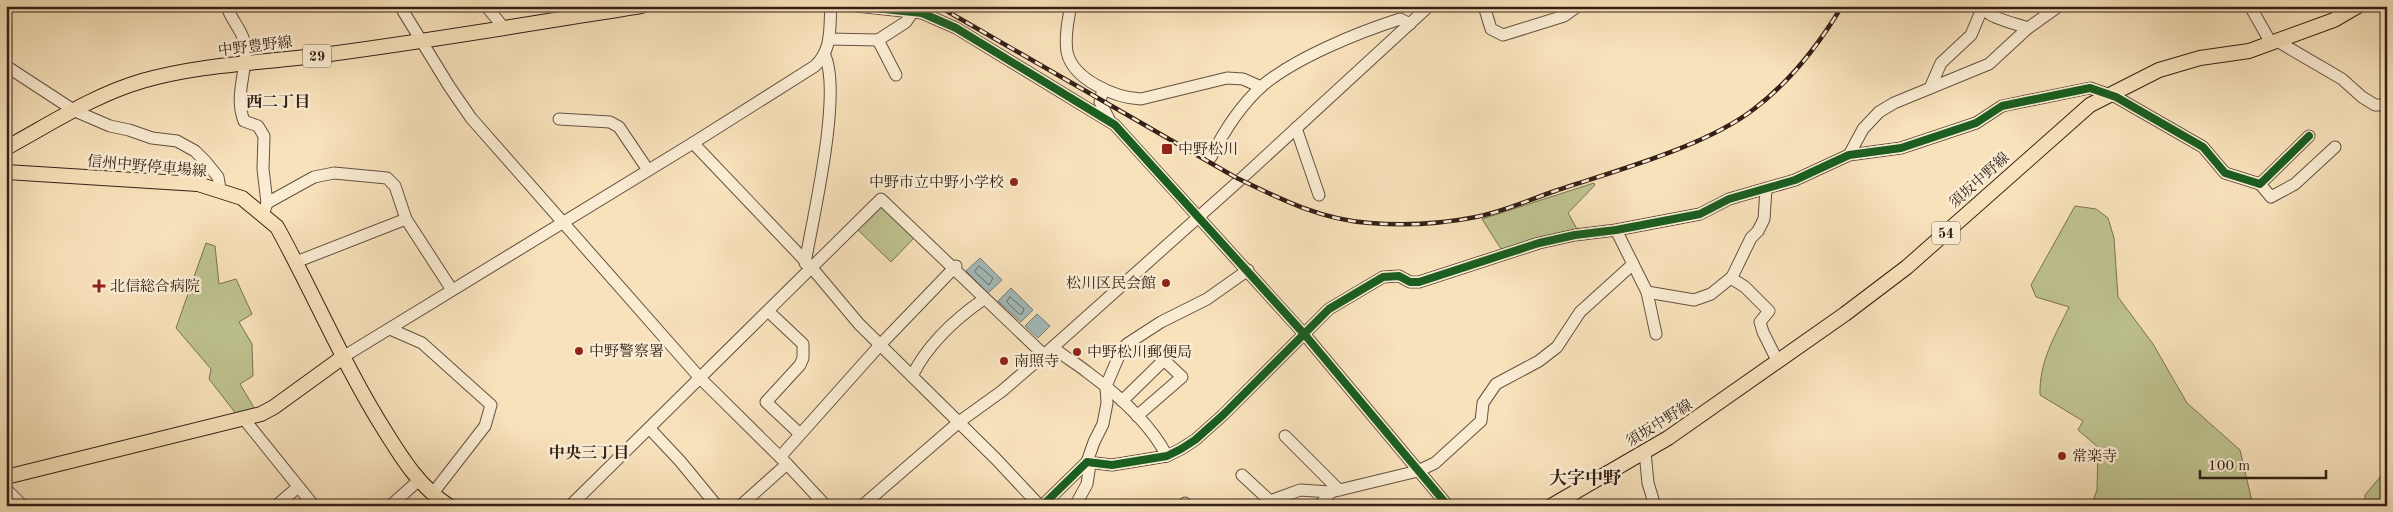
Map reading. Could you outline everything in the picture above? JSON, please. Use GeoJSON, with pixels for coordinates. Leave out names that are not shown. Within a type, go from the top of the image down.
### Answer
{"type":"FeatureCollection","features":[{"type":"Feature","properties":{"kind":"main road","name":"中野豊野線"},"geometry":{"type":"LineString","coordinates":[[6,148],[110,93],[141,81],[169,74],[243,63],[322,55],[641,6]]}},
{"type":"Feature","properties":{"kind":"main road","name":"須坂中野線"},"geometry":{"type":"LineString","coordinates":[[1551,506],[1668,438],[1778,362],[1907,267],[2090,105],[2159,70],[2200,58],[2249,51],[2334,20],[2358,6]]}},
{"type":"Feature","properties":{"kind":"main road","name":"信州中野停車場線"},"geometry":{"type":"LineString","coordinates":[[6,172],[198,184],[220,190],[265,208],[296,262],[343,357],[372,410],[418,481],[440,501]]}},
{"type":"Feature","properties":{"kind":"main road"},"geometry":{"type":"LineString","coordinates":[[6,477],[244,420],[274,407],[343,357]]}},
{"type":"Feature","properties":{"kind":"street"},"geometry":{"type":"LineString","coordinates":[[227,6],[244,41],[240,111],[244,121],[258,126],[264,136],[265,208],[314,177],[334,173],[353,173],[387,178],[395,186],[406,219],[452,290]]}},
{"type":"Feature","properties":{"kind":"street"},"geometry":{"type":"LineString","coordinates":[[400,6],[448,86],[471,118],[700,378],[784,460],[826,506]]}},
{"type":"Feature","properties":{"kind":"street"},"geometry":{"type":"LineString","coordinates":[[486,6],[504,28]]}},
{"type":"Feature","properties":{"kind":"street"},"geometry":{"type":"LineString","coordinates":[[343,357],[564,223],[815,66],[825,56],[829,39],[830,6]]}},
{"type":"Feature","properties":{"kind":"street"},"geometry":{"type":"LineString","coordinates":[[856,6],[922,13],[956,28],[1110,120]]}},
{"type":"Feature","properties":{"kind":"street"},"geometry":{"type":"LineString","coordinates":[[1071,6],[1067,53],[1083,75],[1103,89],[1126,98],[1141,99],[1228,78],[1243,79],[1261,87]]}},
{"type":"Feature","properties":{"kind":"street"},"geometry":{"type":"LineString","coordinates":[[862,506],[959,422],[1002,391],[1044,355],[1429,6]]}},
{"type":"Feature","properties":{"kind":"street"},"geometry":{"type":"LineString","coordinates":[[1484,6],[1491,29],[1503,35],[1564,16],[1578,6]]}},
{"type":"Feature","properties":{"kind":"street"},"geometry":{"type":"LineString","coordinates":[[1849,155],[1863,129],[1879,112],[1930,88],[1989,64],[2028,28],[2059,6]]}},
{"type":"Feature","properties":{"kind":"street"},"geometry":{"type":"LineString","coordinates":[[2250,6],[2274,42],[2342,79],[2362,97],[2375,105],[2383,105]]}},
{"type":"Feature","properties":{"kind":"street"},"geometry":{"type":"LineString","coordinates":[[1930,88],[1941,63],[1971,35],[1982,8],[2028,28]]}},
{"type":"Feature","properties":{"kind":"street"},"geometry":{"type":"LineString","coordinates":[[829,39],[878,40],[906,22],[912,13]]}},
{"type":"Feature","properties":{"kind":"street"},"geometry":{"type":"LineString","coordinates":[[1210,157],[1230,121],[1261,87],[1277,75],[1347,39],[1400,19],[1410,24]]}},
{"type":"Feature","properties":{"kind":"street"},"geometry":{"type":"LineString","coordinates":[[878,40],[896,75]]}},
{"type":"Feature","properties":{"kind":"street"},"geometry":{"type":"LineString","coordinates":[[808,266],[828,130],[830,66],[825,56]]}},
{"type":"Feature","properties":{"kind":"street"},"geometry":{"type":"LineString","coordinates":[[6,66],[75,111],[110,126],[152,138],[176,141],[195,151],[218,178],[220,190]]}},
{"type":"Feature","properties":{"kind":"street"},"geometry":{"type":"LineString","coordinates":[[693,143],[808,266],[859,324],[1041,506],[1089,463],[1112,464],[1167,456],[1195,440],[1305,335],[1328,310],[1383,277],[1399,276],[1410,282],[1419,282],[1539,243],[1700,214],[1728,199],[1795,180],[1849,155],[1901,148],[1976,123],[2002,106],[2090,88],[2109,94],[2203,147],[2225,173],[2260,184],[2272,197],[2295,184],[2335,147]]}},
{"type":"Feature","properties":{"kind":"street"},"geometry":{"type":"LineString","coordinates":[[1103,89],[1100,102],[1110,120],[1305,335],[1448,506]]}},
{"type":"Feature","properties":{"kind":"street"},"geometry":{"type":"LineString","coordinates":[[559,119],[610,122],[619,127],[648,170]]}},
{"type":"Feature","properties":{"kind":"street"},"geometry":{"type":"LineString","coordinates":[[1296,128],[1319,195]]}},
{"type":"Feature","properties":{"kind":"street"},"geometry":{"type":"LineString","coordinates":[[2260,184],[2309,136]]}},
{"type":"Feature","properties":{"kind":"street"},"geometry":{"type":"LineString","coordinates":[[1647,292],[1694,300],[1711,294],[1732,278],[1751,238],[1758,231],[1764,219],[1766,189]]}},
{"type":"Feature","properties":{"kind":"street"},"geometry":{"type":"LineString","coordinates":[[570,506],[768,311],[808,266],[881,199],[1044,355]]}},
{"type":"Feature","properties":{"kind":"street"},"geometry":{"type":"LineString","coordinates":[[296,262],[406,219]]}},
{"type":"Feature","properties":{"kind":"street"},"geometry":{"type":"LineString","coordinates":[[1616,230],[1647,292],[1656,334]]}},
{"type":"Feature","properties":{"kind":"street"},"geometry":{"type":"LineString","coordinates":[[1242,475],[1270,501],[1300,490],[1335,491],[1418,471],[1435,463],[1481,421],[1483,402],[1496,384],[1539,361],[1557,347],[1580,312],[1633,264]]}},
{"type":"Feature","properties":{"kind":"street"},"geometry":{"type":"LineString","coordinates":[[740,506],[784,460],[800,434],[880,345],[954,268]]}},
{"type":"Feature","properties":{"kind":"street"},"geometry":{"type":"LineString","coordinates":[[1075,506],[1087,484],[1089,463],[1106,415],[1108,393],[1106,386],[1121,351],[1127,344],[1161,322],[1207,299],[1248,270]]}},
{"type":"Feature","properties":{"kind":"street"},"geometry":{"type":"LineString","coordinates":[[1732,278],[1745,287],[1769,311],[1760,322],[1778,362]]}},
{"type":"Feature","properties":{"kind":"street"},"geometry":{"type":"LineString","coordinates":[[912,376],[930,346],[963,313],[984,299]]}},
{"type":"Feature","properties":{"kind":"street"},"geometry":{"type":"LineString","coordinates":[[768,311],[802,344],[803,358],[800,365],[766,402],[800,434]]}},
{"type":"Feature","properties":{"kind":"street"},"geometry":{"type":"LineString","coordinates":[[390,329],[422,343],[491,405],[485,426],[440,501]]}},
{"type":"Feature","properties":{"kind":"street"},"geometry":{"type":"LineString","coordinates":[[1053,347],[1073,364],[1106,386],[1122,401],[1158,439],[1167,456]]}},
{"type":"Feature","properties":{"kind":"street"},"geometry":{"type":"LineString","coordinates":[[1122,401],[1164,360],[1182,377],[1136,416]]}},
{"type":"Feature","properties":{"kind":"street"},"geometry":{"type":"LineString","coordinates":[[244,420],[314,506]]}},
{"type":"Feature","properties":{"kind":"street"},"geometry":{"type":"LineString","coordinates":[[650,429],[680,461],[717,506]]}},
{"type":"Feature","properties":{"kind":"street"},"geometry":{"type":"LineString","coordinates":[[1285,436],[1335,491]]}},
{"type":"Feature","properties":{"kind":"street"},"geometry":{"type":"LineString","coordinates":[[1645,452],[1648,483],[1655,506]]}},
{"type":"Feature","properties":{"kind":"street"},"geometry":{"type":"LineString","coordinates":[[390,506],[418,481]]}},
{"type":"Feature","properties":{"kind":"street"},"geometry":{"type":"LineString","coordinates":[[276,506],[298,487]]}},
{"type":"Feature","properties":{"kind":"street"},"geometry":{"type":"LineString","coordinates":[[6,489],[23,506]]}},
{"type":"Feature","properties":{"kind":"street"},"geometry":{"type":"LineString","coordinates":[[1319,506],[1335,491]]}},
{"type":"Feature","properties":{"kind":"street"},"geometry":{"type":"LineString","coordinates":[[1182,506],[1185,503],[1188,506]]}},
{"type":"Feature","properties":{"kind":"green space"},"geometry":{"type":"Polygon","coordinates":[[[1594,183],[1595,185],[1568,213],[1577,229],[1503,252],[1482,219],[1594,183]]]}},
{"type":"Feature","properties":{"kind":"green space"},"geometry":{"type":"Polygon","coordinates":[[[880,205],[914,238],[891,262],[857,229],[880,205]]]}},
{"type":"Feature","properties":{"kind":"green space"},"geometry":{"type":"Polygon","coordinates":[[[2075,206],[2096,209],[2108,218],[2114,238],[2118,297],[2153,344],[2187,403],[2240,450],[2253,506],[2091,506],[2097,490],[2098,447],[2078,430],[2083,421],[2040,395],[2040,383],[2045,360],[2069,307],[2036,297],[2031,285],[2075,206]]]}},
{"type":"Feature","properties":{"kind":"green space"},"geometry":{"type":"Polygon","coordinates":[[[206,243],[215,246],[219,284],[236,279],[252,314],[239,322],[252,344],[253,376],[240,384],[256,411],[237,415],[209,379],[211,369],[176,328],[206,243]]]}},
{"type":"Feature","properties":{"kind":"green space"},"geometry":{"type":"Polygon","coordinates":[[[2387,462],[2387,506],[2365,506],[2365,495],[2381,476],[2387,462]]]}},
{"type":"Feature","properties":{"kind":"water"},"geometry":{"type":"Polygon","coordinates":[[[980,258],[1002,280],[988,293],[966,271],[980,258]]]}},
{"type":"Feature","properties":{"kind":"water"},"geometry":{"type":"Polygon","coordinates":[[[1011,288],[1033,310],[1021,322],[998,301],[1011,288]]]}},
{"type":"Feature","properties":{"kind":"water"},"geometry":{"type":"Polygon","coordinates":[[[1037,314],[1050,326],[1038,338],[1025,326],[1037,314]]]}},
{"type":"Feature","properties":{"kind":"railway"},"geometry":{"type":"LineString","coordinates":[[938,6],[1235,177],[1267,193],[1300,207],[1334,218],[1370,223],[1397,224],[1449,221],[1496,212],[1658,157],[1711,135],[1734,123],[1780,87],[1813,49],[1842,6]]}},
{"type":"Feature","properties":{"kind":"cycle path"},"geometry":{"type":"LineString","coordinates":[[856,6],[922,13],[956,28],[1115,125],[1305,335],[1448,506]]}},
{"type":"Feature","properties":{"kind":"cycle path"},"geometry":{"type":"LineString","coordinates":[[1042,506],[1087,462],[1112,465],[1167,456],[1195,440],[1223,415],[1329,309],[1383,277],[1399,276],[1410,282],[1419,282],[1539,243],[1700,214],[1729,199],[1795,180],[1849,155],[1901,148],[1976,123],[2002,106],[2090,88],[2116,97],[2203,147],[2225,173],[2260,184],[2309,136]]}},
{"type":"Feature","properties":{"kind":"place","name":"中野松川"},"geometry":{"type":"Point","coordinates":[1167,149]}},
{"type":"Feature","properties":{"kind":"place","name":"中野市立中野小学校"},"geometry":{"type":"Point","coordinates":[1014,182]}},
{"type":"Feature","properties":{"kind":"place","name":"松川区民会館"},"geometry":{"type":"Point","coordinates":[1166,283]}},
{"type":"Feature","properties":{"kind":"place","name":"北信総合病院"},"geometry":{"type":"Point","coordinates":[99,286]}},
{"type":"Feature","properties":{"kind":"place","name":"中野警察署"},"geometry":{"type":"Point","coordinates":[579,351]}},
{"type":"Feature","properties":{"kind":"place","name":"中野松川郵便局"},"geometry":{"type":"Point","coordinates":[1077,352]}},
{"type":"Feature","properties":{"kind":"place","name":"南照寺"},"geometry":{"type":"Point","coordinates":[1004,361]}},
{"type":"Feature","properties":{"kind":"place","name":"常楽寺"},"geometry":{"type":"Point","coordinates":[2062,456]}},
{"type":"Feature","properties":{"kind":"district","name":"西二丁目"},"geometry":{"type":"Point","coordinates":[278,101]}},
{"type":"Feature","properties":{"kind":"district","name":"中央三丁目"},"geometry":{"type":"Point","coordinates":[589,452]}},
{"type":"Feature","properties":{"kind":"district","name":"大字中野"},"geometry":{"type":"Point","coordinates":[1585,478]}}]}
